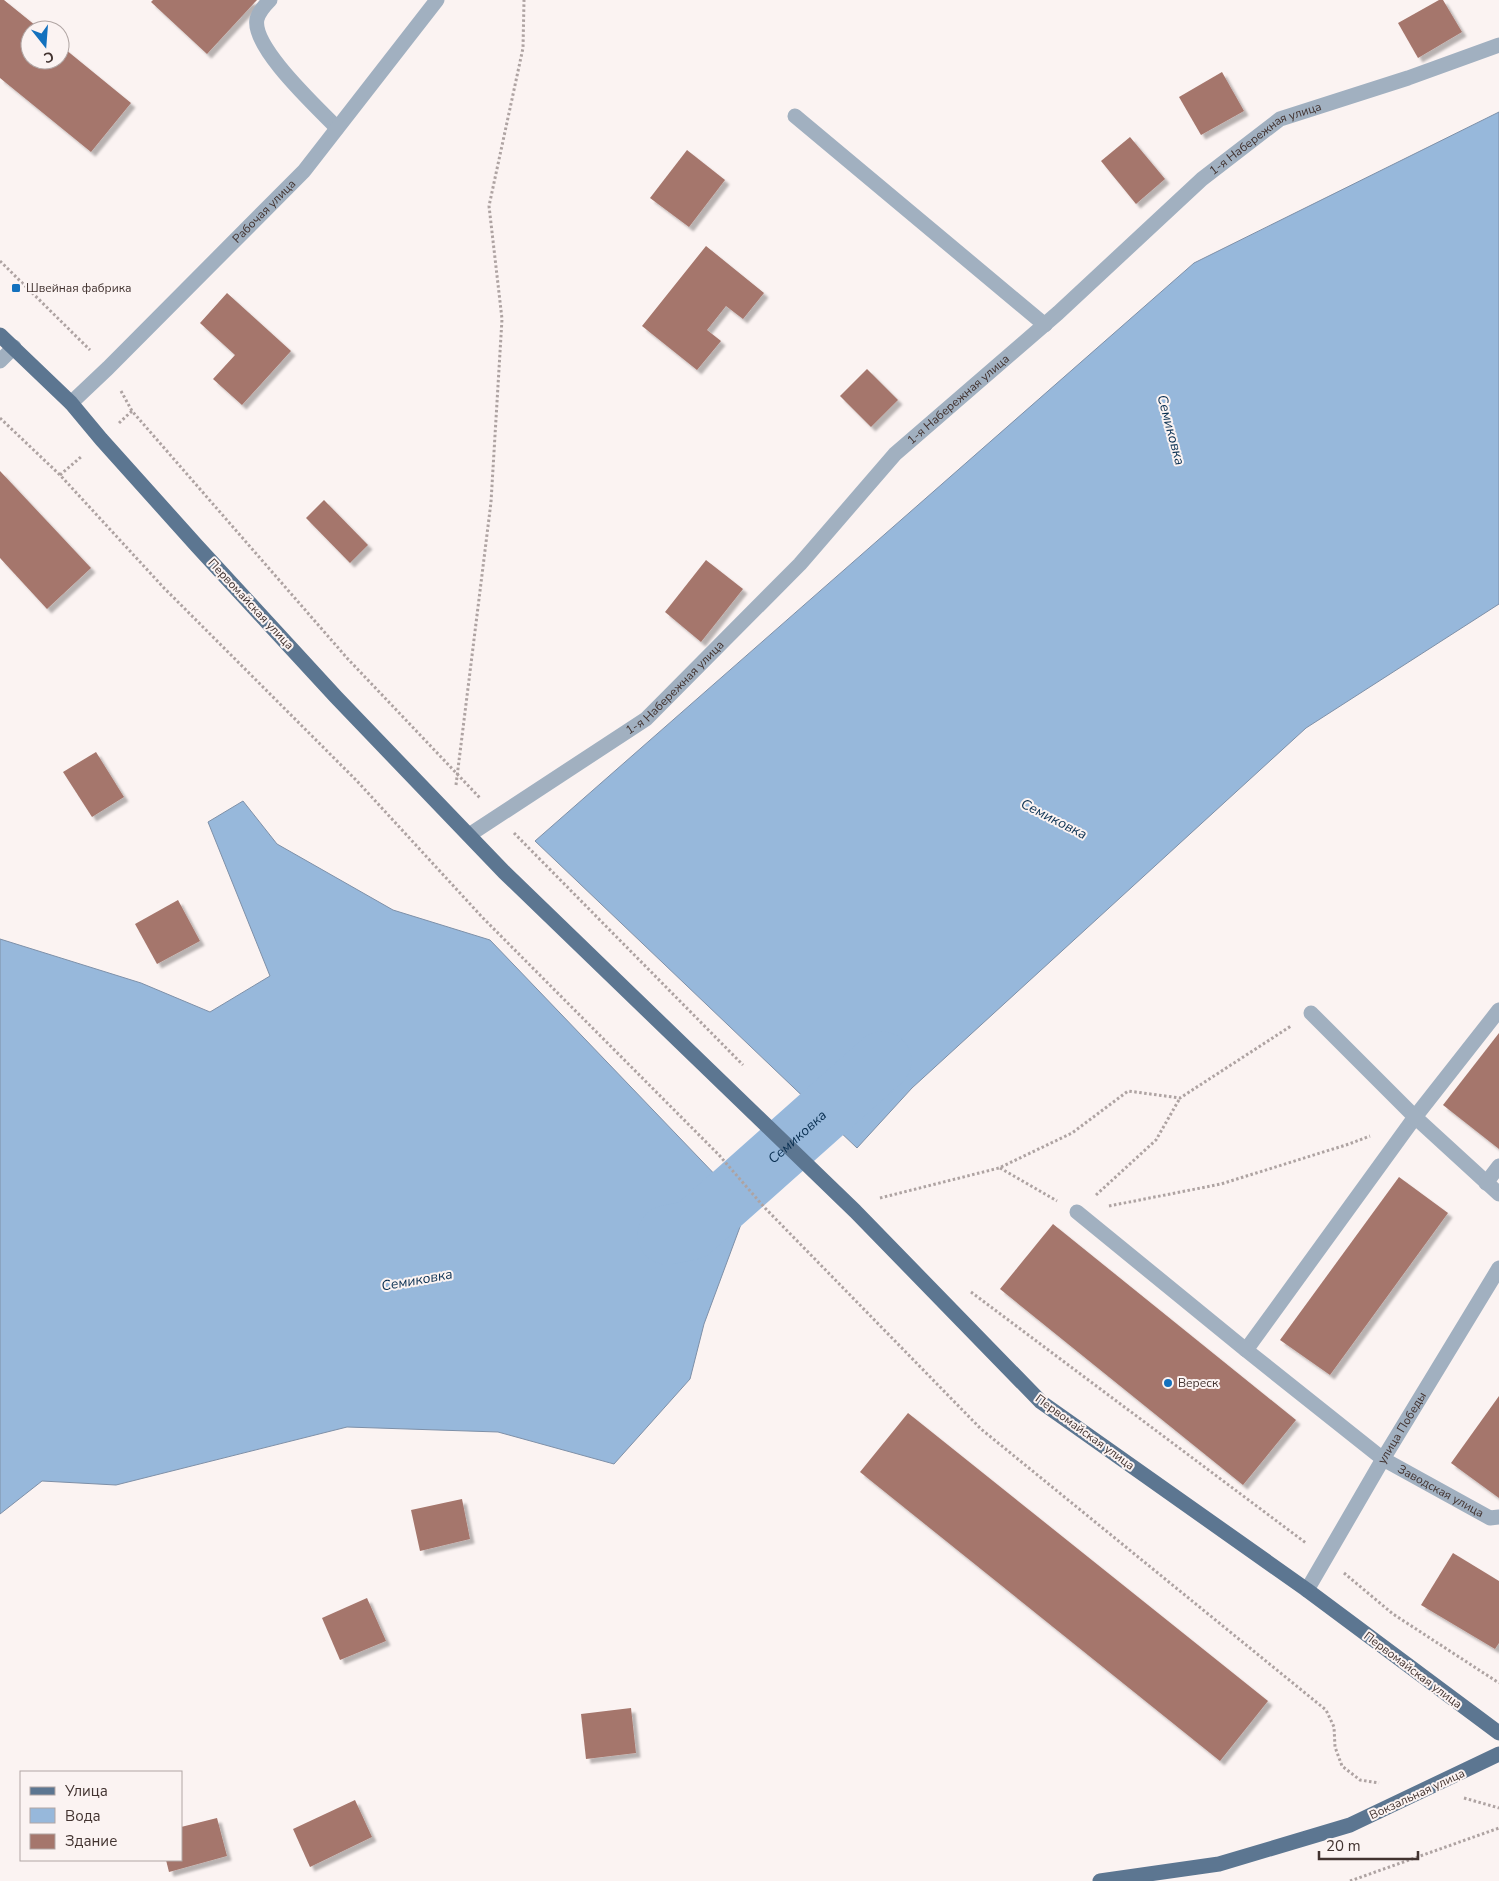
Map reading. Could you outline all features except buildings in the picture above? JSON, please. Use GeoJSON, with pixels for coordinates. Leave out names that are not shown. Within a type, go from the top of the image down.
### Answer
{"type":"FeatureCollection","features":[{"type":"Feature","properties":{"kind":"main road","name":"Первомайская улица"},"geometry":{"type":"LineString","coordinates":[[0,336],[14,347],[71,403],[197,546],[330,690],[504,872],[855,1211],[1041,1402],[1307,1590],[1499,1733]]}},
{"type":"Feature","properties":{"kind":"main road","name":"Вокзальная улица"},"geometry":{"type":"LineString","coordinates":[[1100,1881],[1219,1864],[1350,1825],[1427,1790],[1499,1754]]}},
{"type":"Feature","properties":{"kind":"street"},"geometry":{"type":"LineString","coordinates":[[270,0],[257,19],[258,34],[280,68],[337,128]]}},
{"type":"Feature","properties":{"kind":"street","name":"Рабочая улица"},"geometry":{"type":"LineString","coordinates":[[71,403],[304,171],[436,0]]}},
{"type":"Feature","properties":{"kind":"street","name":"1-я Набережная улица"},"geometry":{"type":"LineString","coordinates":[[469,835],[646,719],[800,564],[895,454],[1045,325],[1202,179],[1280,120],[1408,78],[1499,45]]}},
{"type":"Feature","properties":{"kind":"street"},"geometry":{"type":"LineString","coordinates":[[795,116],[1045,325]]}},
{"type":"Feature","properties":{"kind":"street"},"geometry":{"type":"LineString","coordinates":[[0,361],[14,347]]}},
{"type":"Feature","properties":{"kind":"street"},"geometry":{"type":"LineString","coordinates":[[1246,1350],[1415,1117],[1499,1010]]}},
{"type":"Feature","properties":{"kind":"street"},"geometry":{"type":"LineString","coordinates":[[1311,1013],[1415,1117],[1499,1194]]}},
{"type":"Feature","properties":{"kind":"street"},"geometry":{"type":"LineString","coordinates":[[1486,1183],[1499,1166]]}},
{"type":"Feature","properties":{"kind":"street","name":"Заводская улица"},"geometry":{"type":"LineString","coordinates":[[1077,1212],[1383,1459],[1490,1518],[1499,1517]]}},
{"type":"Feature","properties":{"kind":"street","name":"улица Победы"},"geometry":{"type":"LineString","coordinates":[[1307,1590],[1383,1459],[1499,1268]]}},
{"type":"Feature","properties":{"kind":"path"},"geometry":{"type":"LineString","coordinates":[[452,817],[491,502],[502,319],[490,206],[523,48],[524,0]]}},
{"type":"Feature","properties":{"kind":"path"},"geometry":{"type":"LineString","coordinates":[[0,261],[108,368],[132,411],[348,658],[484,802]]}},
{"type":"Feature","properties":{"kind":"path"},"geometry":{"type":"LineString","coordinates":[[0,418],[60,475],[164,588],[357,781],[482,917],[719,1155],[764,1207],[981,1429],[1326,1710],[1334,1727],[1335,1747],[1342,1766],[1360,1780],[1380,1783]]}},
{"type":"Feature","properties":{"kind":"path"},"geometry":{"type":"LineString","coordinates":[[511,830],[738,1060]]}},
{"type":"Feature","properties":{"kind":"path"},"geometry":{"type":"LineString","coordinates":[[1077,1212],[1156,1140],[1180,1098],[1311,1013]]}},
{"type":"Feature","properties":{"kind":"path"},"geometry":{"type":"LineString","coordinates":[[886,1205],[880,1198],[1000,1168],[1072,1133],[1128,1091],[1180,1098]]}},
{"type":"Feature","properties":{"kind":"path"},"geometry":{"type":"LineString","coordinates":[[1000,1168],[1077,1212],[1220,1184],[1350,1144],[1374,1134]]}},
{"type":"Feature","properties":{"kind":"path"},"geometry":{"type":"LineString","coordinates":[[968,1290],[1326,1557],[1392,1614],[1499,1683]]}},
{"type":"Feature","properties":{"kind":"path"},"geometry":{"type":"LineString","coordinates":[[1427,1790],[1499,1808]]}},
{"type":"Feature","properties":{"kind":"path"},"geometry":{"type":"LineString","coordinates":[[1350,1881],[1499,1828]]}},
{"type":"Feature","properties":{"kind":"water"},"geometry":{"type":"Polygon","coordinates":[[[1499,112],[1499,604],[1306,728],[912,1088],[857,1148],[535,841],[1194,263],[1499,112]]]}},
{"type":"Feature","properties":{"kind":"water"},"geometry":{"type":"Polygon","coordinates":[[[243,801],[277,844],[393,910],[490,940],[747,1208],[704,1324],[690,1379],[614,1464],[498,1432],[347,1427],[116,1485],[42,1481],[0,1514],[0,939],[141,983],[210,1012],[270,976],[208,822],[243,801]]]}},
{"type":"Feature","properties":{"kind":"waterway","name":"Семиковка"},"geometry":{"type":"LineString","coordinates":[[667,1235],[692,1230],[882,1061]]}},
{"type":"Feature","properties":{"kind":"place","name":"Швейная фабрика"},"geometry":{"type":"Point","coordinates":[16,288]}},
{"type":"Feature","properties":{"kind":"place","name":"Вереск"},"geometry":{"type":"Point","coordinates":[1168,1383]}}]}
